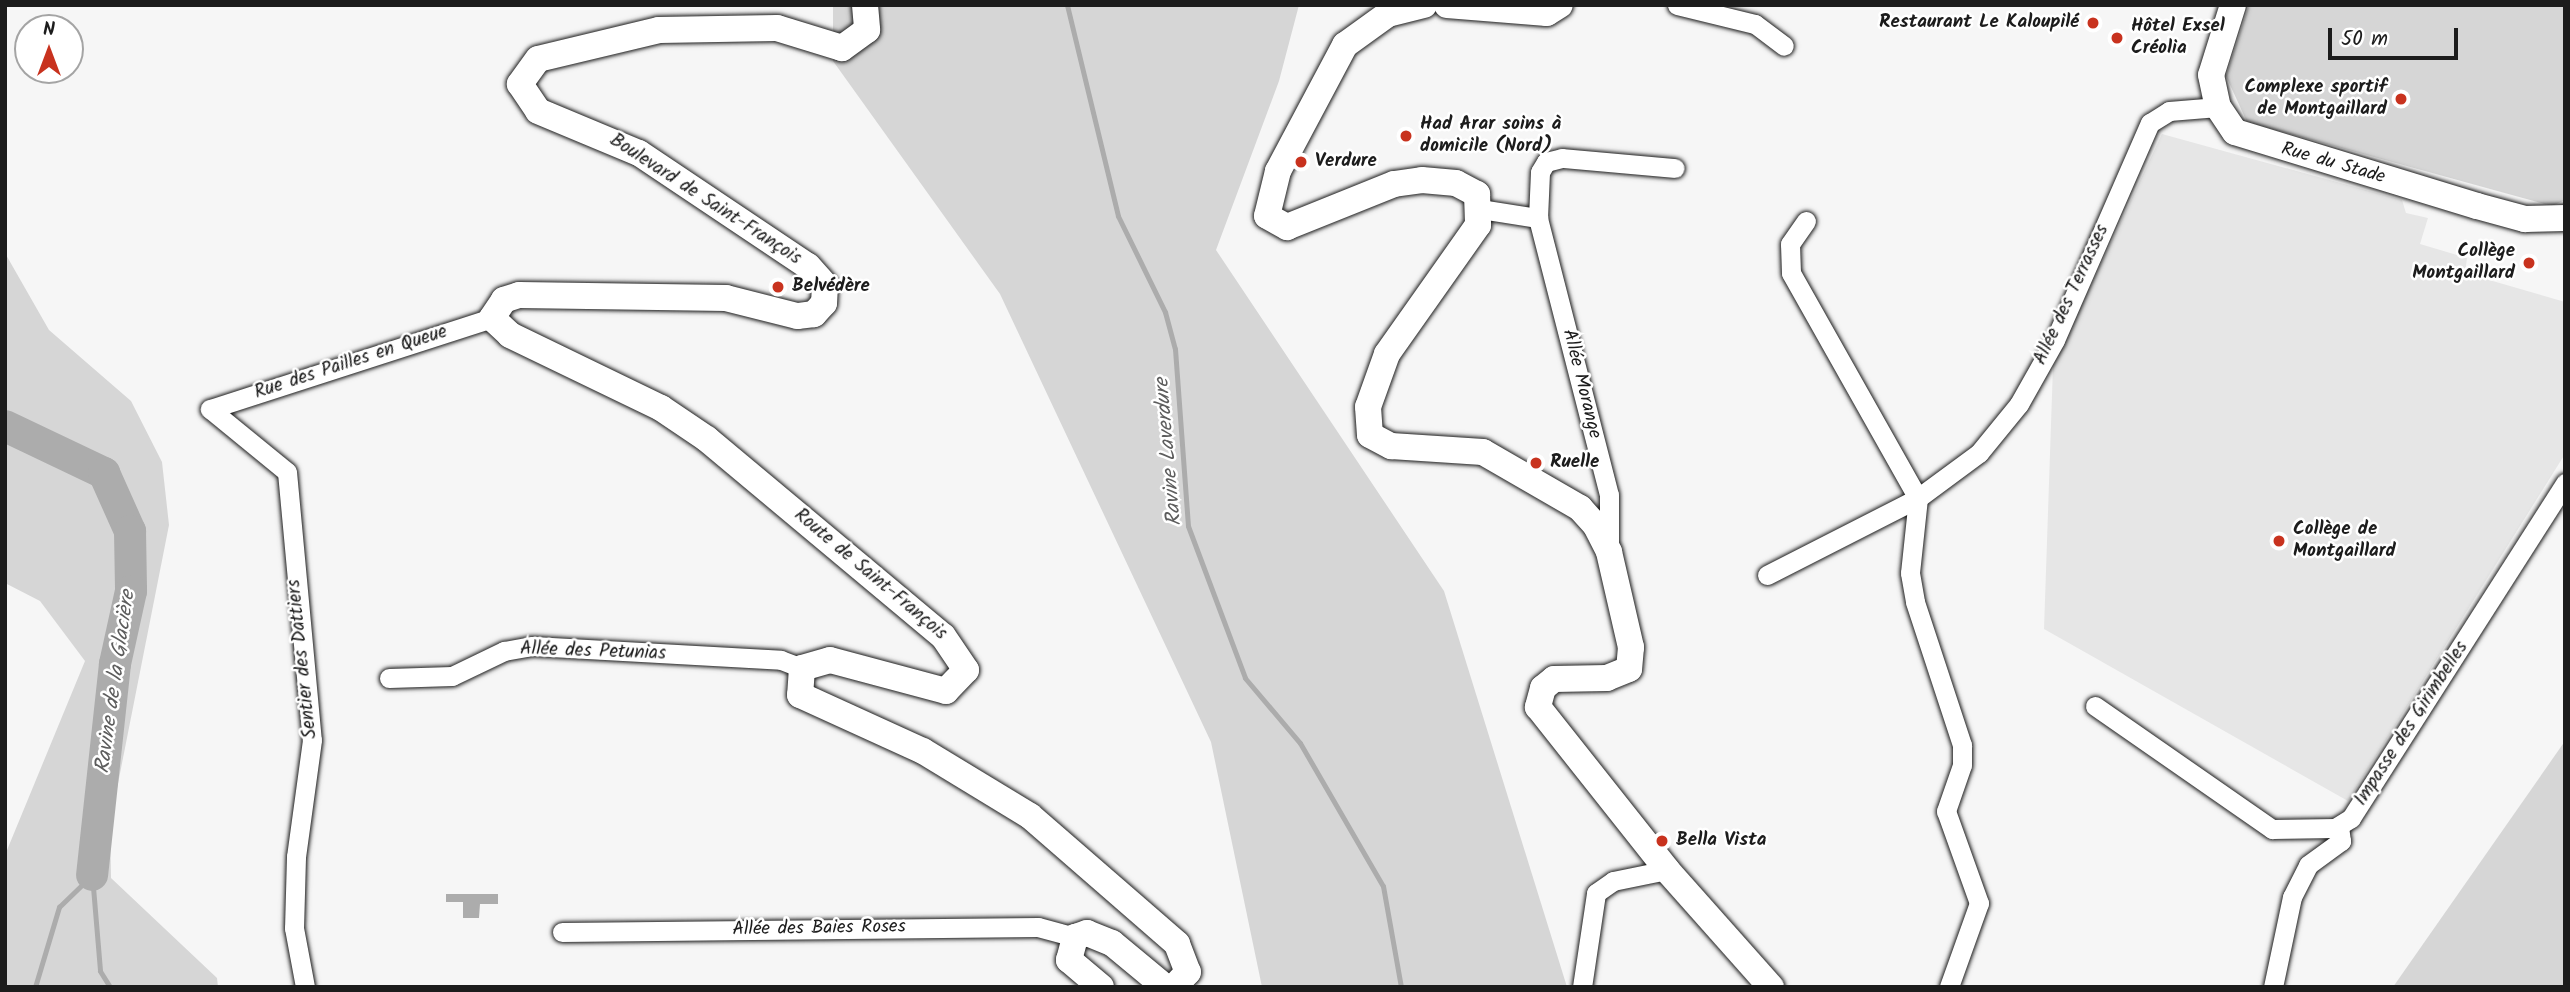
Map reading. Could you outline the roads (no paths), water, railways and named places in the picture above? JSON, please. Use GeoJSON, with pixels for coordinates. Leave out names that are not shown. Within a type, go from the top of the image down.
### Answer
{"type":"FeatureCollection","features":[{"type":"Feature","properties":{"kind":"main road","name":"Boulevard de Saint-François"},"geometry":{"type":"LineString","coordinates":[[492,318],[504,300],[519,295],[726,298],[797,316],[814,314],[824,303],[825,285],[808,266],[639,153],[538,111],[520,84],[538,59],[659,30],[777,28],[842,48],[867,30],[865,5]]}},
{"type":"Feature","properties":{"kind":"main road"},"geometry":{"type":"LineString","coordinates":[[1424,5],[1388,14],[1345,45],[1278,171],[1267,216],[1271,224],[1287,227],[1394,184],[1422,180],[1468,188],[1477,194],[1481,209],[1478,225],[1387,354],[1368,407],[1370,435],[1391,446],[1425,444],[1495,458],[1580,508],[1609,552],[1631,647],[1629,669],[1607,678],[1554,679],[1543,688],[1538,707],[1667,870],[1772,987]]}},
{"type":"Feature","properties":{"kind":"main road"},"geometry":{"type":"LineString","coordinates":[[1447,5],[1547,13],[1560,5]]}},
{"type":"Feature","properties":{"kind":"main road"},"geometry":{"type":"LineString","coordinates":[[2218,107],[2211,75],[2233,5]]}},
{"type":"Feature","properties":{"kind":"main road","name":"Rue du Stade"},"geometry":{"type":"LineString","coordinates":[[2218,107],[2248,139],[2477,206],[2562,221]]}},
{"type":"Feature","properties":{"kind":"main road","name":"Route de Saint-François"},"geometry":{"type":"LineString","coordinates":[[492,318],[510,335],[661,408],[748,470],[943,636],[967,670],[957,684],[933,692],[830,660],[802,668]]}},
{"type":"Feature","properties":{"kind":"main road"},"geometry":{"type":"LineString","coordinates":[[802,668],[800,695],[820,709],[923,751],[1071,849],[1177,943],[1188,972],[1174,987]]}},
{"type":"Feature","properties":{"kind":"main road"},"geometry":{"type":"LineString","coordinates":[[1101,987],[1069,960],[1075,937],[1087,933],[1112,943],[1165,987]]}},
{"type":"Feature","properties":{"kind":"street"},"geometry":{"type":"LineString","coordinates":[[1677,5],[1755,24],[1784,46]]}},
{"type":"Feature","properties":{"kind":"street","name":"Allée des Terrasses"},"geometry":{"type":"LineString","coordinates":[[1767,575],[1918,498],[1979,453],[2019,404],[2055,340],[2150,122],[2168,111],[2218,107]]}},
{"type":"Feature","properties":{"kind":"street","name":"Allée Morange"},"geometry":{"type":"LineString","coordinates":[[1609,552],[1609,495],[1538,218],[1539,172],[1546,162],[1675,168]]}},
{"type":"Feature","properties":{"kind":"street"},"geometry":{"type":"LineString","coordinates":[[1481,209],[1538,218]]}},
{"type":"Feature","properties":{"kind":"street"},"geometry":{"type":"LineString","coordinates":[[1806,221],[1790,244],[1791,273],[1918,498],[1913,592],[1962,745],[1962,765],[1946,811],[1979,903],[1949,987]]}},
{"type":"Feature","properties":{"kind":"street","name":"Rue des Pailles en Queue"},"geometry":{"type":"LineString","coordinates":[[210,409],[492,318]]}},
{"type":"Feature","properties":{"kind":"street","name":"Sentier des Dattiers"},"geometry":{"type":"LineString","coordinates":[[210,409],[276,459],[290,489],[312,740],[296,856],[294,928],[306,987]]}},
{"type":"Feature","properties":{"kind":"street","name":"Impasse des Girimbelles"},"geometry":{"type":"LineString","coordinates":[[2273,987],[2292,897],[2308,865],[2342,841],[2339,826],[2351,818],[2565,483]]}},
{"type":"Feature","properties":{"kind":"street","name":"Allée des Petunias"},"geometry":{"type":"LineString","coordinates":[[388,678],[452,676],[504,651],[533,646],[781,660],[802,668]]}},
{"type":"Feature","properties":{"kind":"street"},"geometry":{"type":"LineString","coordinates":[[2095,706],[2272,829],[2313,832],[2339,826]]}},
{"type":"Feature","properties":{"kind":"street"},"geometry":{"type":"LineString","coordinates":[[1583,987],[1596,893],[1614,881],[1667,870]]}},
{"type":"Feature","properties":{"kind":"street","name":"Allée des Baies Roses"},"geometry":{"type":"LineString","coordinates":[[562,932],[1038,927],[1075,937]]}},
{"type":"Feature","properties":{"kind":"waterway","name":"Ravine Laverdure"},"geometry":{"type":"LineString","coordinates":[[1067,5],[1118,216],[1165,312],[1175,349],[1188,526],[1245,678],[1300,743],[1383,886],[1401,987]]}},
{"type":"Feature","properties":{"kind":"waterway","name":"Ravine de la Glacière"},"geometry":{"type":"LineString","coordinates":[[5,426],[104,473],[130,531],[131,591],[115,664],[92,875]]}},
{"type":"Feature","properties":{"kind":"waterway"},"geometry":{"type":"LineString","coordinates":[[92,875],[100,971],[110,987]]}},
{"type":"Feature","properties":{"kind":"waterway","name":"Ravine de la Glacière"},"geometry":{"type":"LineString","coordinates":[[35,987],[59,907],[92,875]]}},
{"type":"Feature","properties":{"kind":"place","name":"Restaurant Le Kaloupilé"},"geometry":{"type":"Point","coordinates":[2093,23]}},
{"type":"Feature","properties":{"kind":"place","name":"Hôtel Exsel Créolia"},"geometry":{"type":"Point","coordinates":[2117,38]}},
{"type":"Feature","properties":{"kind":"place","name":"Complexe sportif de Montgaillard"},"geometry":{"type":"Point","coordinates":[2401,99]}},
{"type":"Feature","properties":{"kind":"place","name":"Had Arar soins à domicile (Nord)"},"geometry":{"type":"Point","coordinates":[1406,136]}},
{"type":"Feature","properties":{"kind":"place","name":"Verdure"},"geometry":{"type":"Point","coordinates":[1301,162]}},
{"type":"Feature","properties":{"kind":"place","name":"Collège Montgaillard"},"geometry":{"type":"Point","coordinates":[2529,263]}},
{"type":"Feature","properties":{"kind":"place","name":"Belvédère"},"geometry":{"type":"Point","coordinates":[778,287]}},
{"type":"Feature","properties":{"kind":"place","name":"Ruelle"},"geometry":{"type":"Point","coordinates":[1536,463]}},
{"type":"Feature","properties":{"kind":"place","name":"Collège de Montgaillard"},"geometry":{"type":"Point","coordinates":[2279,541]}},
{"type":"Feature","properties":{"kind":"place","name":"Bella Vista"},"geometry":{"type":"Point","coordinates":[1662,841]}}]}
